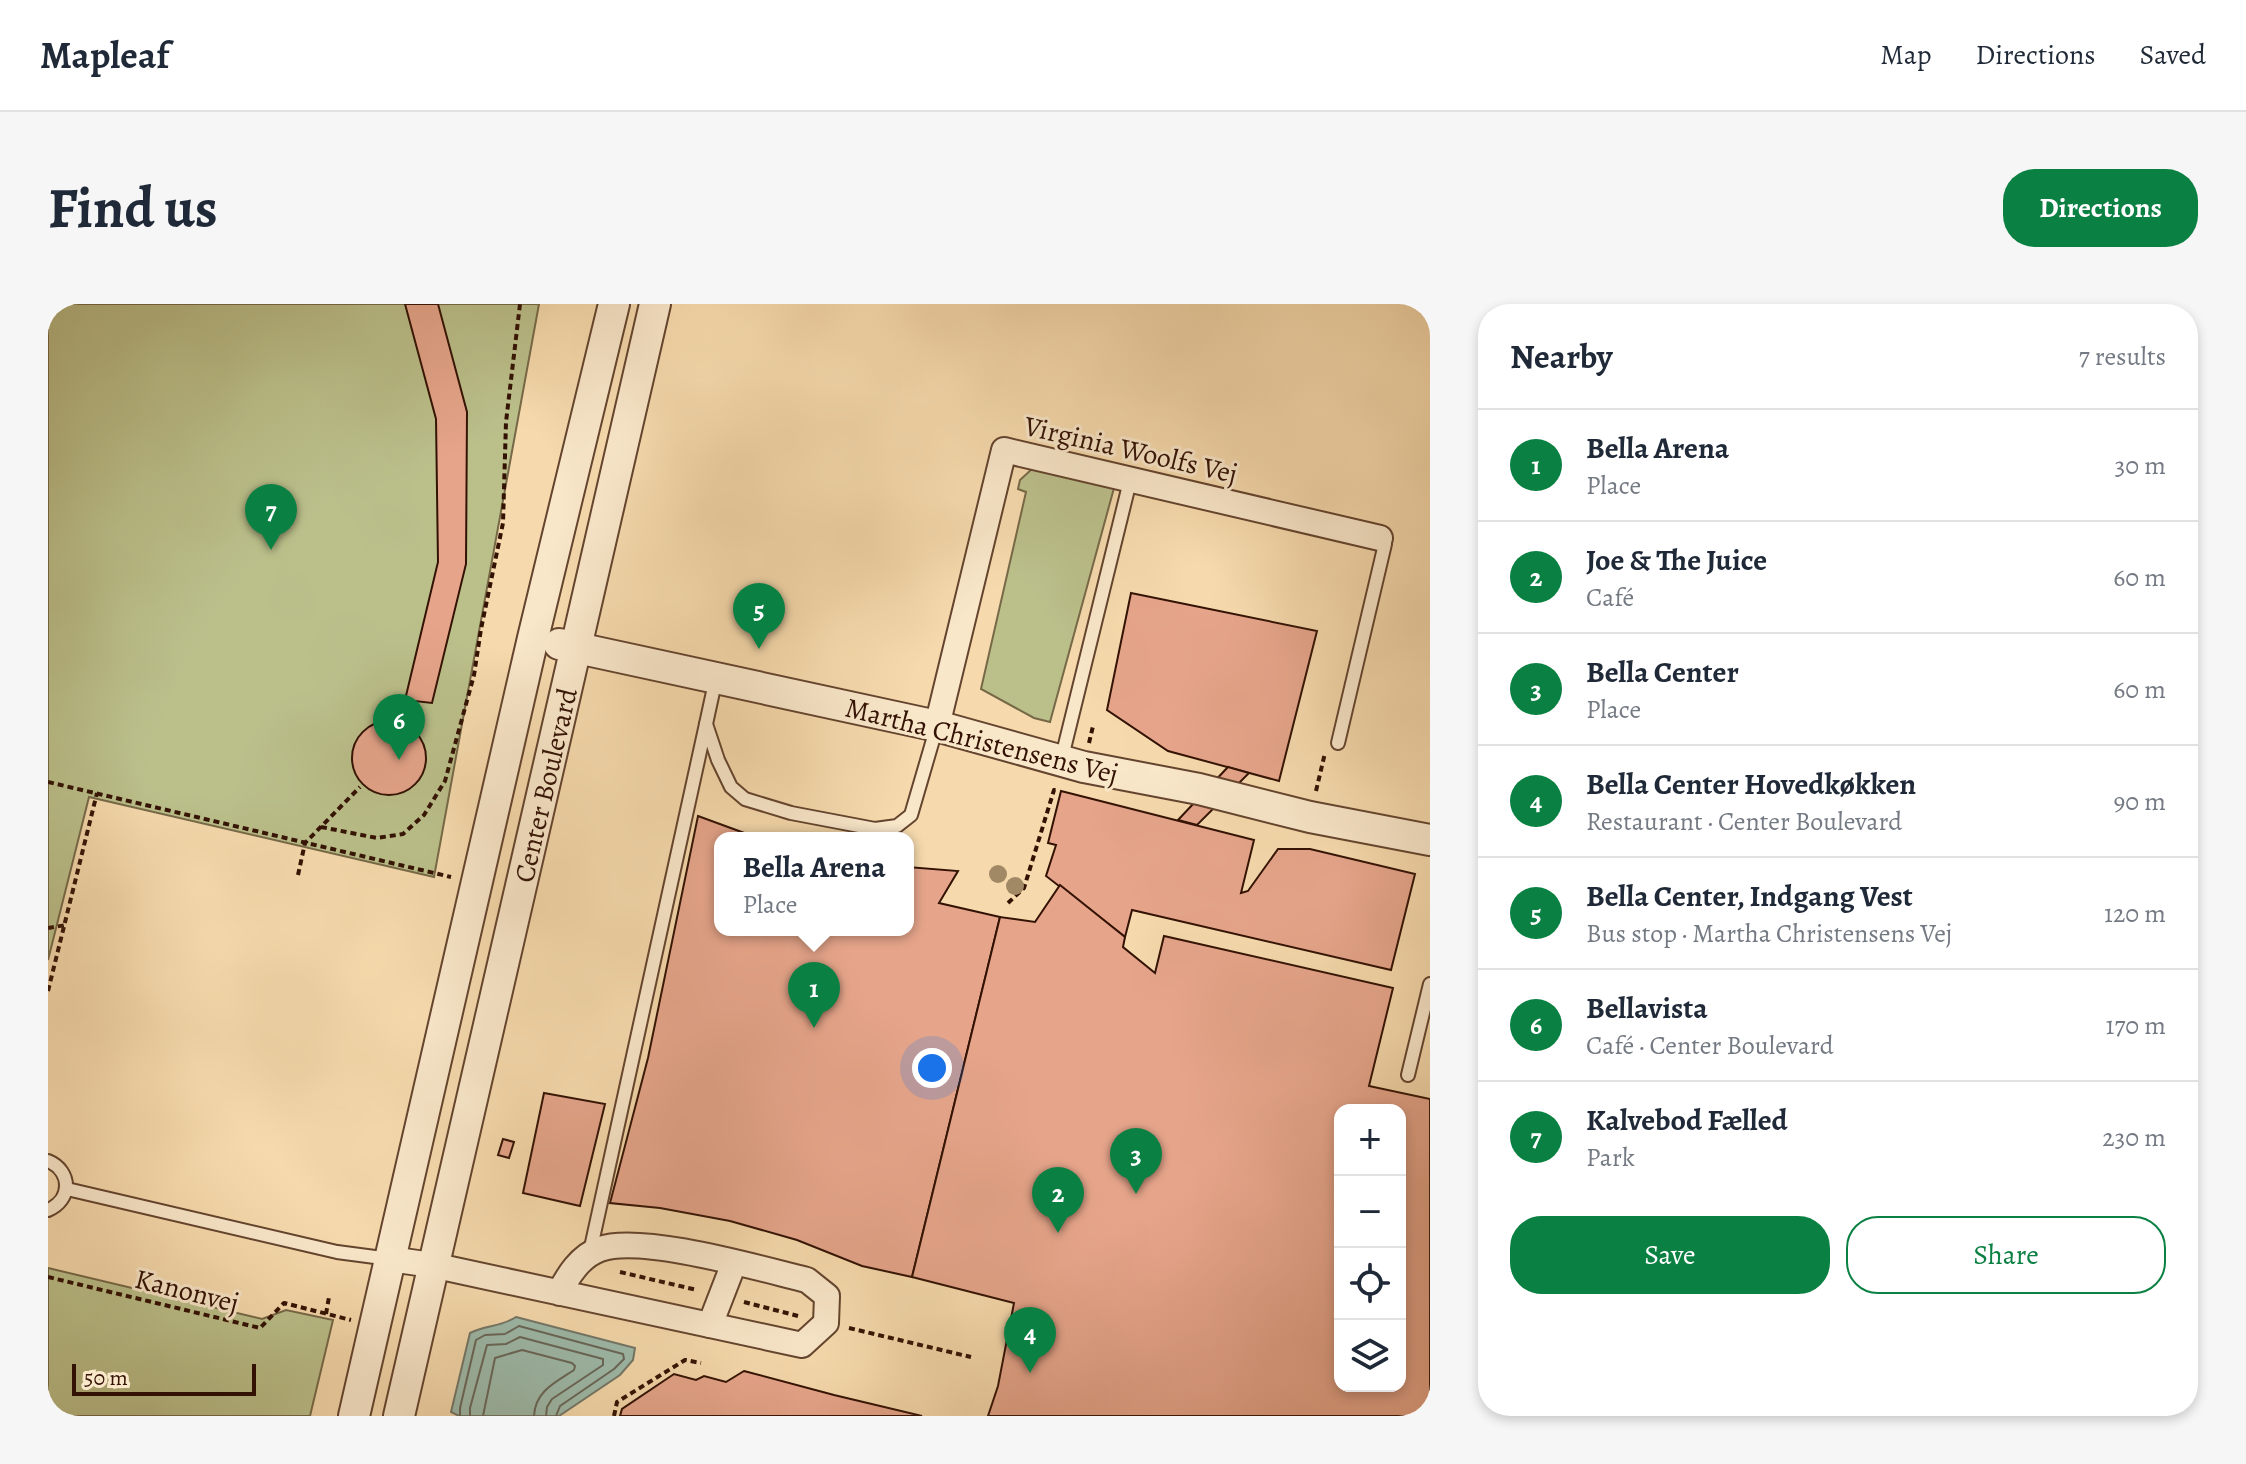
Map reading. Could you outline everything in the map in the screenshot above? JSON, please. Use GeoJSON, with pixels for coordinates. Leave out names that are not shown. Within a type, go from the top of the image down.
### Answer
{"type":"FeatureCollection","features":[{"type":"Feature","properties":{"kind":"street","name":"Center Boulevard"},"geometry":{"type":"LineString","coordinates":[[354,1416],[533,638],[614,304]]}},
{"type":"Feature","properties":{"kind":"street","name":"Center Boulevard"},"geometry":{"type":"LineString","coordinates":[[399,1416],[655,304]]}},
{"type":"Feature","properties":{"kind":"street","name":"Virginia Woolfs Vej"},"geometry":{"type":"LineString","coordinates":[[937,726],[1004,450],[1380,538]]}},
{"type":"Feature","properties":{"kind":"street","name":"Martha Christensens Vej"},"geometry":{"type":"LineString","coordinates":[[533,638],[937,726],[1061,761],[1199,789],[1310,817],[1430,840]]}},
{"type":"Feature","properties":{"kind":"street"},"geometry":{"type":"LineString","coordinates":[[390,1259],[432,1265],[742,1334],[802,1345],[826,1323],[827,1296],[807,1280],[638,1244],[599,1249],[571,1270],[559,1293]]}},
{"type":"Feature","properties":{"kind":"street"},"geometry":{"type":"LineString","coordinates":[[710,1325],[734,1263]]}},
{"type":"Feature","properties":{"kind":"lane"},"geometry":{"type":"LineString","coordinates":[[1061,761],[1130,481]]}},
{"type":"Feature","properties":{"kind":"lane"},"geometry":{"type":"LineString","coordinates":[[1338,743],[1385,544],[1380,538]]}},
{"type":"Feature","properties":{"kind":"lane"},"geometry":{"type":"LineString","coordinates":[[589,1256],[716,678]]}},
{"type":"Feature","properties":{"kind":"lane"},"geometry":{"type":"LineString","coordinates":[[706,724],[731,787],[745,799],[791,813],[875,829],[897,826],[911,815],[937,726]]}},
{"type":"Feature","properties":{"kind":"lane"},"geometry":{"type":"LineString","coordinates":[[1408,1075],[1430,984]]}},
{"type":"Feature","properties":{"kind":"lane"},"geometry":{"type":"LineString","coordinates":[[48,1161],[64,1173],[67,1189],[59,1204],[48,1210]]}},
{"type":"Feature","properties":{"kind":"lane"},"geometry":{"type":"LineString","coordinates":[[67,1189],[337,1252],[390,1259]]}},
{"type":"Feature","properties":{"kind":"path"},"geometry":{"type":"LineString","coordinates":[[321,827],[377,838],[403,834],[424,815],[445,781],[474,675],[503,523],[506,422],[520,304]]}},
{"type":"Feature","properties":{"kind":"path"},"geometry":{"type":"LineString","coordinates":[[1310,817],[1327,745],[1338,743]]}},
{"type":"Feature","properties":{"kind":"path"},"geometry":{"type":"LineString","coordinates":[[48,782],[457,878]]}},
{"type":"Feature","properties":{"kind":"path"},"geometry":{"type":"LineString","coordinates":[[298,875],[305,843],[360,787]]}},
{"type":"Feature","properties":{"kind":"path"},"geometry":{"type":"LineString","coordinates":[[1008,903],[1024,888],[1054,790]]}},
{"type":"Feature","properties":{"kind":"path"},"geometry":{"type":"LineString","coordinates":[[48,991],[97,793]]}},
{"type":"Feature","properties":{"kind":"path"},"geometry":{"type":"LineString","coordinates":[[48,928],[66,925]]}},
{"type":"Feature","properties":{"kind":"path"},"geometry":{"type":"LineString","coordinates":[[589,1256],[604,1268],[971,1357]]}},
{"type":"Feature","properties":{"kind":"path","name":"Kanonvej"},"geometry":{"type":"LineString","coordinates":[[48,1277],[260,1328],[284,1303],[353,1321]]}},
{"type":"Feature","properties":{"kind":"path"},"geometry":{"type":"LineString","coordinates":[[326,1314],[329,1297]]}},
{"type":"Feature","properties":{"kind":"path"},"geometry":{"type":"LineString","coordinates":[[614,1416],[617,1402],[685,1360],[701,1363]]}},
{"type":"Feature","properties":{"kind":"green space"},"geometry":{"type":"Polygon","coordinates":[[[48,304],[539,304],[434,877],[89,797],[48,960],[48,304]]]}},
{"type":"Feature","properties":{"kind":"green space"},"geometry":{"type":"Polygon","coordinates":[[[1033,468],[1110,483],[1114,488],[1050,722],[1034,718],[981,689],[1026,492],[1018,489],[1020,480],[1033,468]]]}},
{"type":"Feature","properties":{"kind":"green space"},"geometry":{"type":"Polygon","coordinates":[[[48,1268],[262,1319],[286,1310],[333,1320],[310,1416],[48,1416],[48,1268]]]}},
{"type":"Feature","properties":{"kind":"water"},"geometry":{"type":"Polygon","coordinates":[[[516,1317],[635,1348],[633,1360],[620,1375],[559,1416],[459,1416],[451,1412],[470,1333],[516,1317]]]}},
{"type":"Feature","properties":{"kind":"building"},"geometry":{"type":"Polygon","coordinates":[[[405,304],[438,304],[467,412],[466,564],[432,703],[405,700],[438,562],[436,419],[405,304]]]}},
{"type":"Feature","properties":{"kind":"building"},"geometry":{"type":"Polygon","coordinates":[[[1131,593],[1317,631],[1279,781],[1168,751],[1107,710],[1131,593]]]}},
{"type":"Feature","properties":{"kind":"building"},"geometry":{"type":"Polygon","coordinates":[[[389,721],[403,724],[415,732],[423,744],[426,758],[423,772],[415,784],[403,792],[389,795],[375,792],[363,784],[355,772],[352,758],[355,744],[363,732],[375,724],[389,721]]]}},
{"type":"Feature","properties":{"kind":"building"},"geometry":{"type":"Polygon","coordinates":[[[1228,767],[1249,773],[1197,825],[1178,820],[1228,767]]]}},
{"type":"Feature","properties":{"kind":"building"},"geometry":{"type":"Polygon","coordinates":[[[1061,791],[1254,840],[1241,893],[1248,891],[1278,849],[1310,849],[1415,874],[1391,970],[1132,910],[1125,937],[1046,876],[1056,845],[1048,843],[1061,791]]]}},
{"type":"Feature","properties":{"kind":"building"},"geometry":{"type":"Polygon","coordinates":[[[698,816],[742,832],[714,832],[714,936],[914,936],[914,867],[958,871],[939,903],[1000,917],[912,1277],[862,1266],[797,1240],[730,1221],[660,1208],[610,1203],[648,1058],[698,816]]]}},
{"type":"Feature","properties":{"kind":"building"},"geometry":{"type":"Polygon","coordinates":[[[1060,885],[1125,937],[1123,947],[1155,973],[1164,936],[1393,988],[1369,1086],[1430,1099],[1430,1416],[988,1416],[998,1386],[1014,1303],[912,1277],[1000,917],[1035,922],[1060,885]]]}},
{"type":"Feature","properties":{"kind":"building"},"geometry":{"type":"Polygon","coordinates":[[[544,1093],[605,1104],[580,1206],[523,1193],[544,1093]]]}},
{"type":"Feature","properties":{"kind":"building"},"geometry":{"type":"Polygon","coordinates":[[[503,1139],[514,1142],[509,1158],[498,1155],[503,1139]]]}},
{"type":"Feature","properties":{"kind":"building"},"geometry":{"type":"Polygon","coordinates":[[[744,1371],[922,1416],[620,1416],[622,1409],[674,1374],[696,1380],[704,1376],[726,1382],[744,1371]]]}},
{"type":"Feature","properties":{"kind":"place","name":"Kalvebod Fælled"},"geometry":{"type":"Point","coordinates":[271,550]}},
{"type":"Feature","properties":{"kind":"place","name":"Bella Center, Indgang Vest"},"geometry":{"type":"Point","coordinates":[759,649]}},
{"type":"Feature","properties":{"kind":"place","name":"Bellavista"},"geometry":{"type":"Point","coordinates":[399,760]}},
{"type":"Feature","properties":{"kind":"place","name":"Bella Arena"},"geometry":{"type":"Point","coordinates":[814,1028]}},
{"type":"Feature","properties":{"kind":"place","name":"Bella Center"},"geometry":{"type":"Point","coordinates":[1136,1194]}},
{"type":"Feature","properties":{"kind":"place","name":"Joe & The Juice"},"geometry":{"type":"Point","coordinates":[1058,1233]}},
{"type":"Feature","properties":{"kind":"place","name":"Bella Center Hovedkøkken"},"geometry":{"type":"Point","coordinates":[1030,1373]}}]}
